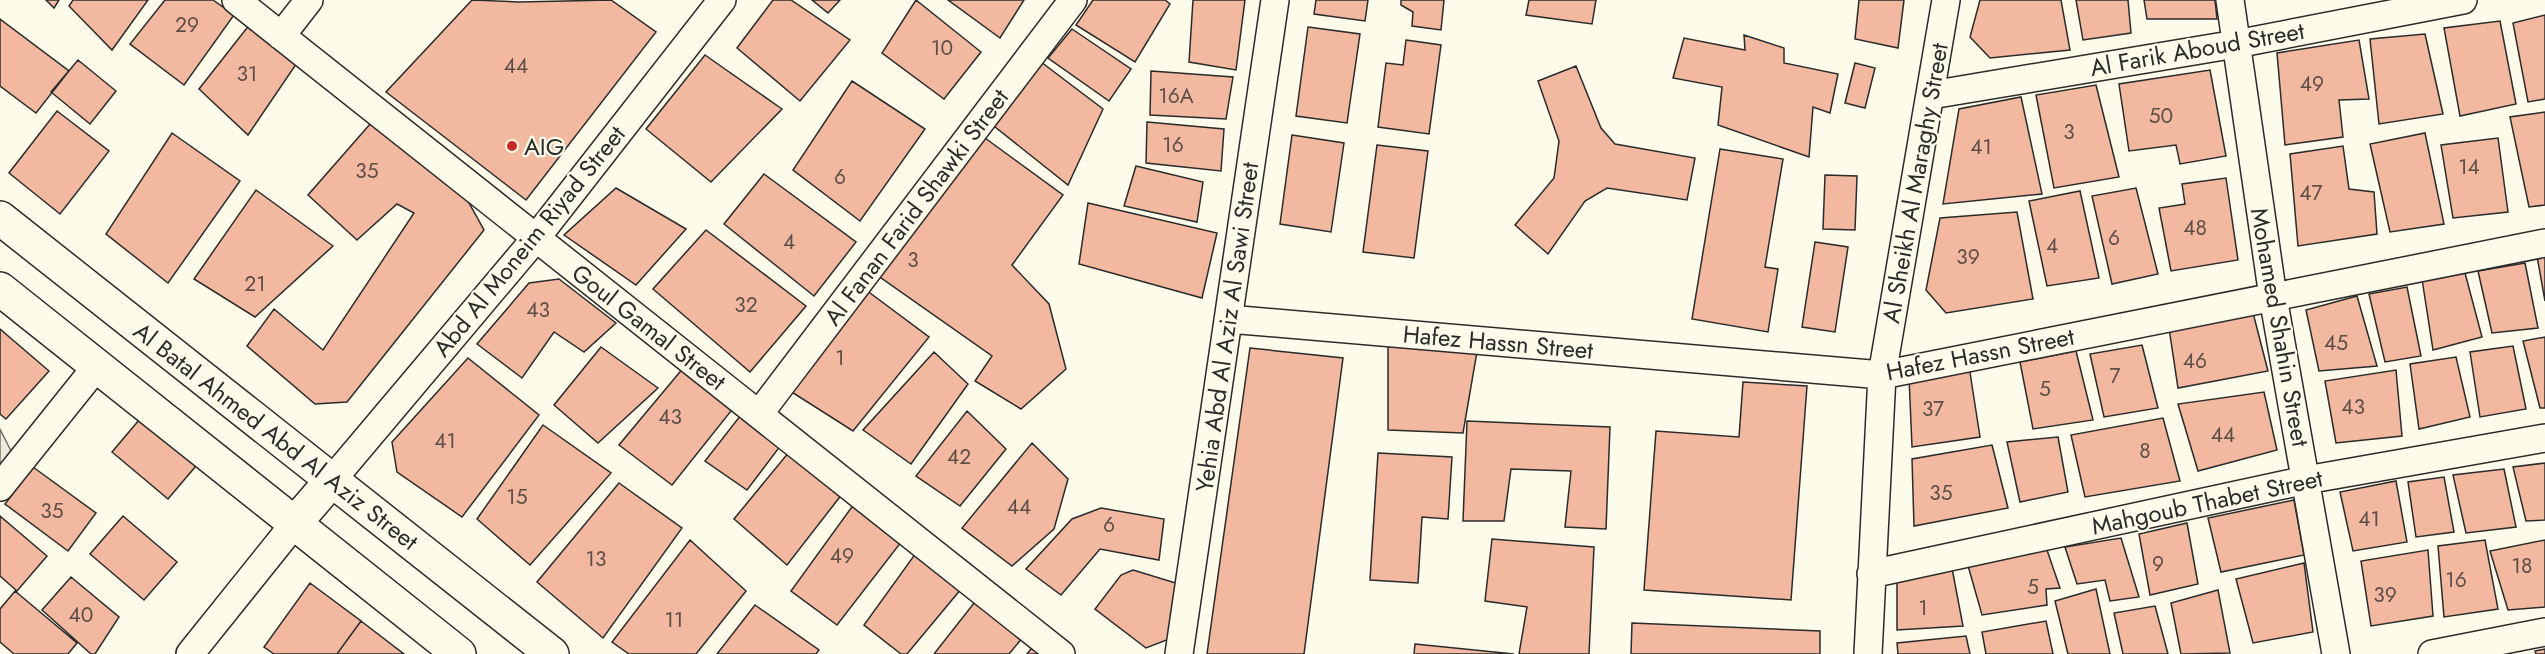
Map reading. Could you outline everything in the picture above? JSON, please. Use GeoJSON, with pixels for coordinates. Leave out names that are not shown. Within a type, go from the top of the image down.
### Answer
{"type":"FeatureCollection","features":[{"type":"Feature","properties":{"kind":"main road","name":"Al Batal Ahmed Abd Al Aziz Street"},"geometry":{"type":"LineString","coordinates":[[0,218],[552,654]]}},
{"type":"Feature","properties":{"kind":"main road"},"geometry":{"type":"LineString","coordinates":[[0,289],[459,654]]}},
{"type":"Feature","properties":{"kind":"main road"},"geometry":{"type":"LineString","coordinates":[[295,523],[332,480]]}},
{"type":"Feature","properties":{"kind":"street","name":"Goul Gamal Street"},"geometry":{"type":"LineString","coordinates":[[236,0],[1061,654]]}},
{"type":"Feature","properties":{"kind":"street"},"geometry":{"type":"LineString","coordinates":[[281,36],[309,0]]}},
{"type":"Feature","properties":{"kind":"street","name":"Abd Al Moneim Riyad Street"},"geometry":{"type":"LineString","coordinates":[[332,480],[536,237],[722,0]]}},
{"type":"Feature","properties":{"kind":"street","name":"Al Fanan Farid Shawki Street"},"geometry":{"type":"LineString","coordinates":[[759,414],[1073,0]]}},
{"type":"Feature","properties":{"kind":"street","name":"Yehia Abd Al Aziz Al Sawi Street"},"geometry":{"type":"LineString","coordinates":[[1179,654],[1275,0]]}},
{"type":"Feature","properties":{"kind":"street","name":"Al Sheikh Al Maraghy Street"},"geometry":{"type":"LineString","coordinates":[[1868,654],[1882,375],[1946,0]]}},
{"type":"Feature","properties":{"kind":"street","name":"Mohamed Shahin Street"},"geometry":{"type":"LineString","coordinates":[[2230,0],[2273,297],[2336,654]]}},
{"type":"Feature","properties":{"kind":"street","name":"Al Farik Aboud Street"},"geometry":{"type":"LineString","coordinates":[[1930,95],[2236,44],[2463,0]]}},
{"type":"Feature","properties":{"kind":"street","name":"Hafez Hassn Street"},"geometry":{"type":"LineString","coordinates":[[1229,318],[1882,375],[2545,243]]}},
{"type":"Feature","properties":{"kind":"street"},"geometry":{"type":"LineString","coordinates":[[0,487],[97,366]]}},
{"type":"Feature","properties":{"kind":"street","name":"Mahgoub Thabet Street"},"geometry":{"type":"LineString","coordinates":[[1871,574],[2306,480],[2545,438]]}},
{"type":"Feature","properties":{"kind":"street"},"geometry":{"type":"LineString","coordinates":[[190,654],[295,523]]}},
{"type":"Feature","properties":{"kind":"street"},"geometry":{"type":"LineString","coordinates":[[2432,654],[2545,632]]}},
{"type":"Feature","properties":{"kind":"shaded area"},"geometry":{"type":"Polygon","coordinates":[[[0,429],[15,459],[0,479],[0,429]]]}},
{"type":"Feature","properties":{"kind":"building"},"geometry":{"type":"Polygon","coordinates":[[[46,0],[59,0],[54,8],[46,0]]]}},
{"type":"Feature","properties":{"kind":"building"},"geometry":{"type":"Polygon","coordinates":[[[73,0],[148,0],[112,50],[69,6],[73,0]]]}},
{"type":"Feature","properties":{"kind":"building"},"geometry":{"type":"Polygon","coordinates":[[[165,0],[213,0],[234,15],[184,85],[130,44],[165,0]]]}},
{"type":"Feature","properties":{"kind":"building","name":"AIG"},"geometry":{"type":"Polygon","coordinates":[[[472,0],[519,2],[611,0],[656,32],[526,200],[386,92],[472,0]]]}},
{"type":"Feature","properties":{"kind":"building"},"geometry":{"type":"Polygon","coordinates":[[[773,0],[791,0],[850,40],[800,101],[737,48],[773,0]]]}},
{"type":"Feature","properties":{"kind":"building"},"geometry":{"type":"Polygon","coordinates":[[[812,0],[840,0],[828,13],[812,0]]]}},
{"type":"Feature","properties":{"kind":"building"},"geometry":{"type":"Polygon","coordinates":[[[916,0],[981,52],[944,99],[882,53],[916,0]]]}},
{"type":"Feature","properties":{"kind":"building"},"geometry":{"type":"Polygon","coordinates":[[[948,0],[1024,0],[1000,38],[948,0]]]}},
{"type":"Feature","properties":{"kind":"building"},"geometry":{"type":"Polygon","coordinates":[[[1093,0],[1165,0],[1170,4],[1135,62],[1076,25],[1093,0]]]}},
{"type":"Feature","properties":{"kind":"building"},"geometry":{"type":"Polygon","coordinates":[[[1193,0],[1245,0],[1236,70],[1189,62],[1193,0]]]}},
{"type":"Feature","properties":{"kind":"building"},"geometry":{"type":"Polygon","coordinates":[[[1316,0],[1368,0],[1365,21],[1314,14],[1316,0]]]}},
{"type":"Feature","properties":{"kind":"building"},"geometry":{"type":"Polygon","coordinates":[[[1401,0],[1444,0],[1441,30],[1412,26],[1413,12],[1401,5],[1401,0]]]}},
{"type":"Feature","properties":{"kind":"building"},"geometry":{"type":"Polygon","coordinates":[[[1529,0],[1596,0],[1592,24],[1526,15],[1529,0]]]}},
{"type":"Feature","properties":{"kind":"building"},"geometry":{"type":"Polygon","coordinates":[[[1859,0],[1904,0],[1898,48],[1855,39],[1859,0]]]}},
{"type":"Feature","properties":{"kind":"building"},"geometry":{"type":"Polygon","coordinates":[[[1980,0],[2061,0],[2070,50],[1990,58],[1970,37],[1980,0]]]}},
{"type":"Feature","properties":{"kind":"building"},"geometry":{"type":"Polygon","coordinates":[[[2076,0],[2128,0],[2131,33],[2083,40],[2076,0]]]}},
{"type":"Feature","properties":{"kind":"building"},"geometry":{"type":"Polygon","coordinates":[[[2144,0],[2215,0],[2217,19],[2147,19],[2144,0]]]}},
{"type":"Feature","properties":{"kind":"building"},"geometry":{"type":"Polygon","coordinates":[[[2545,15],[2545,99],[2528,102],[2513,23],[2545,15]]]}},
{"type":"Feature","properties":{"kind":"building"},"geometry":{"type":"Polygon","coordinates":[[[0,19],[69,71],[36,113],[0,86],[0,19]]]}},
{"type":"Feature","properties":{"kind":"building"},"geometry":{"type":"Polygon","coordinates":[[[2500,21],[2516,104],[2460,116],[2444,28],[2500,21]]]}},
{"type":"Feature","properties":{"kind":"building"},"geometry":{"type":"Polygon","coordinates":[[[250,24],[299,60],[248,135],[199,89],[250,24]]]}},
{"type":"Feature","properties":{"kind":"building"},"geometry":{"type":"Polygon","coordinates":[[[1308,27],[1360,34],[1347,123],[1296,116],[1308,27]]]}},
{"type":"Feature","properties":{"kind":"building"},"geometry":{"type":"Polygon","coordinates":[[[1072,29],[1131,69],[1109,101],[1048,58],[1072,29]]]}},
{"type":"Feature","properties":{"kind":"building"},"geometry":{"type":"Polygon","coordinates":[[[2425,34],[2443,114],[2379,124],[2370,39],[2425,34]]]}},
{"type":"Feature","properties":{"kind":"building"},"geometry":{"type":"Polygon","coordinates":[[[1744,35],[1784,48],[1784,63],[1838,74],[1830,113],[1813,107],[1809,157],[1718,125],[1722,87],[1673,78],[1684,38],[1745,50],[1744,35]]]}},
{"type":"Feature","properties":{"kind":"building"},"geometry":{"type":"Polygon","coordinates":[[[1406,40],[1441,45],[1429,134],[1378,127],[1386,63],[1403,65],[1406,40]]]}},
{"type":"Feature","properties":{"kind":"building"},"geometry":{"type":"Polygon","coordinates":[[[2359,40],[2369,99],[2339,100],[2343,137],[2285,145],[2277,53],[2359,40]]]}},
{"type":"Feature","properties":{"kind":"building"},"geometry":{"type":"Polygon","coordinates":[[[705,55],[782,109],[711,182],[646,129],[705,55]]]}},
{"type":"Feature","properties":{"kind":"building"},"geometry":{"type":"Polygon","coordinates":[[[78,60],[116,91],[90,124],[51,92],[78,60]]]}},
{"type":"Feature","properties":{"kind":"building"},"geometry":{"type":"Polygon","coordinates":[[[1041,62],[1103,109],[1068,185],[990,123],[1041,62]]]}},
{"type":"Feature","properties":{"kind":"building"},"geometry":{"type":"Polygon","coordinates":[[[1855,63],[1875,68],[1865,108],[1845,103],[1855,63]]]}},
{"type":"Feature","properties":{"kind":"building"},"geometry":{"type":"Polygon","coordinates":[[[1576,66],[1601,128],[1615,144],[1695,158],[1687,200],[1607,188],[1585,201],[1548,254],[1515,225],[1554,178],[1559,141],[1538,81],[1576,66]]]}},
{"type":"Feature","properties":{"kind":"building"},"geometry":{"type":"Polygon","coordinates":[[[2210,70],[2226,156],[2180,164],[2176,145],[2129,151],[2119,84],[2210,70]]]}},
{"type":"Feature","properties":{"kind":"building"},"geometry":{"type":"Polygon","coordinates":[[[1151,71],[1233,77],[1226,119],[1150,115],[1151,71]]]}},
{"type":"Feature","properties":{"kind":"building"},"geometry":{"type":"Polygon","coordinates":[[[852,81],[925,129],[860,221],[793,170],[852,81]]]}},
{"type":"Feature","properties":{"kind":"building"},"geometry":{"type":"Polygon","coordinates":[[[2096,85],[2119,177],[2054,188],[2036,95],[2096,85]]]}},
{"type":"Feature","properties":{"kind":"building"},"geometry":{"type":"Polygon","coordinates":[[[2021,97],[2042,194],[1943,204],[1959,109],[2021,97]]]}},
{"type":"Feature","properties":{"kind":"building"},"geometry":{"type":"Polygon","coordinates":[[[57,111],[109,151],[60,214],[9,173],[57,111]]]}},
{"type":"Feature","properties":{"kind":"building"},"geometry":{"type":"Polygon","coordinates":[[[2545,112],[2545,205],[2529,207],[2510,117],[2545,112]]]}},
{"type":"Feature","properties":{"kind":"building"},"geometry":{"type":"Polygon","coordinates":[[[1147,122],[1224,129],[1221,171],[1146,163],[1147,122]]]}},
{"type":"Feature","properties":{"kind":"building"},"geometry":{"type":"Polygon","coordinates":[[[371,123],[459,185],[484,230],[347,402],[315,404],[247,346],[274,309],[323,350],[414,213],[397,204],[357,240],[308,195],[371,123]]]}},
{"type":"Feature","properties":{"kind":"building"},"geometry":{"type":"Polygon","coordinates":[[[172,133],[240,181],[168,283],[106,234],[172,133]]]}},
{"type":"Feature","properties":{"kind":"building"},"geometry":{"type":"Polygon","coordinates":[[[2425,133],[2444,224],[2390,232],[2370,144],[2425,133]]]}},
{"type":"Feature","properties":{"kind":"building"},"geometry":{"type":"Polygon","coordinates":[[[1292,135],[1344,143],[1331,232],[1280,224],[1292,135]]]}},
{"type":"Feature","properties":{"kind":"building"},"geometry":{"type":"Polygon","coordinates":[[[985,138],[1063,195],[1012,265],[1049,304],[1066,369],[1021,409],[975,381],[992,356],[877,275],[985,138]]]}},
{"type":"Feature","properties":{"kind":"building"},"geometry":{"type":"Polygon","coordinates":[[[2498,138],[2508,212],[2453,218],[2441,145],[2498,138]]]}},
{"type":"Feature","properties":{"kind":"building"},"geometry":{"type":"Polygon","coordinates":[[[1377,145],[1428,151],[1414,258],[1363,252],[1377,145]]]}},
{"type":"Feature","properties":{"kind":"building"},"geometry":{"type":"Polygon","coordinates":[[[2343,146],[2349,189],[2374,192],[2377,234],[2298,246],[2290,154],[2343,146]]]}},
{"type":"Feature","properties":{"kind":"building"},"geometry":{"type":"Polygon","coordinates":[[[1720,149],[1783,159],[1765,267],[1778,269],[1768,332],[1692,319],[1720,149]]]}},
{"type":"Feature","properties":{"kind":"building"},"geometry":{"type":"Polygon","coordinates":[[[1136,166],[1203,182],[1197,222],[1124,206],[1136,166]]]}},
{"type":"Feature","properties":{"kind":"building"},"geometry":{"type":"Polygon","coordinates":[[[764,174],[856,242],[814,296],[724,224],[764,174]]]}},
{"type":"Feature","properties":{"kind":"building"},"geometry":{"type":"Polygon","coordinates":[[[1825,175],[1857,176],[1855,230],[1823,229],[1825,175]]]}},
{"type":"Feature","properties":{"kind":"building"},"geometry":{"type":"Polygon","coordinates":[[[2226,178],[2238,260],[2171,271],[2159,208],[2185,204],[2182,184],[2226,178]]]}},
{"type":"Feature","properties":{"kind":"building"},"geometry":{"type":"Polygon","coordinates":[[[616,188],[686,229],[636,285],[564,235],[616,188]]]}},
{"type":"Feature","properties":{"kind":"building"},"geometry":{"type":"Polygon","coordinates":[[[2136,188],[2158,274],[2112,284],[2092,196],[2136,188]]]}},
{"type":"Feature","properties":{"kind":"building"},"geometry":{"type":"Polygon","coordinates":[[[256,190],[333,246],[255,317],[194,279],[256,190]]]}},
{"type":"Feature","properties":{"kind":"building"},"geometry":{"type":"Polygon","coordinates":[[[2080,191],[2099,278],[2047,286],[2029,201],[2080,191]]]}},
{"type":"Feature","properties":{"kind":"building"},"geometry":{"type":"Polygon","coordinates":[[[1088,203],[1217,233],[1202,298],[1079,264],[1088,203]]]}},
{"type":"Feature","properties":{"kind":"building"},"geometry":{"type":"Polygon","coordinates":[[[2017,212],[2033,299],[1946,313],[1926,290],[1940,218],[2017,212]]]}},
{"type":"Feature","properties":{"kind":"building"},"geometry":{"type":"Polygon","coordinates":[[[706,230],[806,306],[750,372],[653,289],[706,230]]]}},
{"type":"Feature","properties":{"kind":"building"},"geometry":{"type":"Polygon","coordinates":[[[1815,242],[1848,247],[1835,332],[1802,327],[1815,242]]]}},
{"type":"Feature","properties":{"kind":"building"},"geometry":{"type":"Polygon","coordinates":[[[2545,255],[2545,301],[2537,256],[2545,255]]]}},
{"type":"Feature","properties":{"kind":"building"},"geometry":{"type":"Polygon","coordinates":[[[2525,263],[2538,328],[2492,333],[2478,271],[2525,263]]]}},
{"type":"Feature","properties":{"kind":"building"},"geometry":{"type":"Polygon","coordinates":[[[2465,273],[2482,337],[2433,350],[2422,279],[2465,273]]]}},
{"type":"Feature","properties":{"kind":"building"},"geometry":{"type":"Polygon","coordinates":[[[559,279],[616,323],[584,352],[554,332],[522,378],[477,344],[529,283],[559,279]]]}},
{"type":"Feature","properties":{"kind":"building"},"geometry":{"type":"Polygon","coordinates":[[[2407,287],[2421,356],[2385,362],[2369,294],[2407,287]]]}},
{"type":"Feature","properties":{"kind":"building"},"geometry":{"type":"Polygon","coordinates":[[[866,290],[929,337],[853,431],[787,389],[866,290]]]}},
{"type":"Feature","properties":{"kind":"building"},"geometry":{"type":"Polygon","coordinates":[[[2357,296],[2377,366],[2319,371],[2306,310],[2357,296]]]}},
{"type":"Feature","properties":{"kind":"building"},"geometry":{"type":"Polygon","coordinates":[[[2252,309],[2268,371],[2178,388],[2169,328],[2252,309]]]}},
{"type":"Feature","properties":{"kind":"building"},"geometry":{"type":"Polygon","coordinates":[[[0,329],[49,371],[6,419],[0,414],[0,329]]]}},
{"type":"Feature","properties":{"kind":"building"},"geometry":{"type":"Polygon","coordinates":[[[1388,336],[1478,346],[1463,433],[1388,430],[1388,336]]]}},
{"type":"Feature","properties":{"kind":"building"},"geometry":{"type":"Polygon","coordinates":[[[2545,337],[2545,408],[2540,408],[2523,341],[2545,337]]]}},
{"type":"Feature","properties":{"kind":"building"},"geometry":{"type":"Polygon","coordinates":[[[2142,345],[2158,408],[2104,417],[2090,354],[2142,345]]]}},
{"type":"Feature","properties":{"kind":"building"},"geometry":{"type":"Polygon","coordinates":[[[2513,346],[2526,409],[2480,417],[2470,352],[2513,346]]]}},
{"type":"Feature","properties":{"kind":"building"},"geometry":{"type":"Polygon","coordinates":[[[601,347],[658,388],[598,443],[554,405],[601,347]]]}},
{"type":"Feature","properties":{"kind":"building"},"geometry":{"type":"Polygon","coordinates":[[[1250,348],[1343,358],[1304,654],[1207,654],[1250,348]]]}},
{"type":"Feature","properties":{"kind":"building"},"geometry":{"type":"Polygon","coordinates":[[[2076,351],[2093,420],[2033,429],[2020,362],[2076,351]]]}},
{"type":"Feature","properties":{"kind":"building"},"geometry":{"type":"Polygon","coordinates":[[[934,352],[968,384],[911,464],[863,430],[934,352]]]}},
{"type":"Feature","properties":{"kind":"building"},"geometry":{"type":"Polygon","coordinates":[[[2456,357],[2470,417],[2419,429],[2410,364],[2456,357]]]}},
{"type":"Feature","properties":{"kind":"building"},"geometry":{"type":"Polygon","coordinates":[[[468,358],[539,415],[462,517],[397,472],[392,442],[468,358]]]}},
{"type":"Feature","properties":{"kind":"building"},"geometry":{"type":"Polygon","coordinates":[[[1969,366],[1980,437],[1912,447],[1909,377],[1969,366]]]}},
{"type":"Feature","properties":{"kind":"building"},"geometry":{"type":"Polygon","coordinates":[[[684,367],[735,406],[672,485],[619,445],[684,367]]]}},
{"type":"Feature","properties":{"kind":"building"},"geometry":{"type":"Polygon","coordinates":[[[2396,370],[2402,436],[2336,443],[2325,381],[2396,370]]]}},
{"type":"Feature","properties":{"kind":"building"},"geometry":{"type":"Polygon","coordinates":[[[1743,382],[1807,386],[1791,600],[1644,590],[1656,431],[1739,437],[1743,382]]]}},
{"type":"Feature","properties":{"kind":"building"},"geometry":{"type":"Polygon","coordinates":[[[2264,392],[2277,450],[2198,471],[2178,404],[2264,392]]]}},
{"type":"Feature","properties":{"kind":"building"},"geometry":{"type":"Polygon","coordinates":[[[744,411],[784,441],[747,490],[705,461],[744,411]]]}},
{"type":"Feature","properties":{"kind":"building"},"geometry":{"type":"Polygon","coordinates":[[[967,411],[1006,449],[960,506],[916,476],[967,411]]]}},
{"type":"Feature","properties":{"kind":"building"},"geometry":{"type":"Polygon","coordinates":[[[145,413],[201,460],[168,499],[112,452],[145,413]]]}},
{"type":"Feature","properties":{"kind":"building"},"geometry":{"type":"Polygon","coordinates":[[[2163,418],[2180,481],[2085,497],[2071,435],[2163,418]]]}},
{"type":"Feature","properties":{"kind":"building"},"geometry":{"type":"Polygon","coordinates":[[[1467,421],[1610,427],[1606,529],[1565,527],[1571,471],[1511,469],[1504,521],[1463,521],[1467,421]]]}},
{"type":"Feature","properties":{"kind":"building"},"geometry":{"type":"Polygon","coordinates":[[[543,425],[611,473],[530,565],[477,519],[543,425]]]}},
{"type":"Feature","properties":{"kind":"building"},"geometry":{"type":"Polygon","coordinates":[[[2058,437],[2068,492],[2020,502],[2007,442],[2058,437]]]}},
{"type":"Feature","properties":{"kind":"building"},"geometry":{"type":"Polygon","coordinates":[[[1032,443],[1068,479],[1054,529],[1012,566],[962,528],[1032,443]]]}},
{"type":"Feature","properties":{"kind":"building"},"geometry":{"type":"Polygon","coordinates":[[[1992,445],[2008,508],[1914,526],[1912,459],[1992,445]]]}},
{"type":"Feature","properties":{"kind":"building"},"geometry":{"type":"Polygon","coordinates":[[[794,446],[846,489],[787,565],[734,519],[794,446]]]}},
{"type":"Feature","properties":{"kind":"building"},"geometry":{"type":"Polygon","coordinates":[[[1378,453],[1452,457],[1448,519],[1422,517],[1418,583],[1370,580],[1378,453]]]}},
{"type":"Feature","properties":{"kind":"building"},"geometry":{"type":"Polygon","coordinates":[[[2545,463],[2545,520],[2526,521],[2513,467],[2545,463]]]}},
{"type":"Feature","properties":{"kind":"building"},"geometry":{"type":"Polygon","coordinates":[[[33,467],[96,513],[68,551],[5,504],[33,467]]]}},
{"type":"Feature","properties":{"kind":"building"},"geometry":{"type":"Polygon","coordinates":[[[2504,469],[2516,527],[2466,533],[2453,475],[2504,469]]]}},
{"type":"Feature","properties":{"kind":"building"},"geometry":{"type":"Polygon","coordinates":[[[2444,477],[2454,532],[2416,537],[2408,482],[2444,477]]]}},
{"type":"Feature","properties":{"kind":"building"},"geometry":{"type":"Polygon","coordinates":[[[2396,481],[2407,542],[2353,551],[2340,492],[2396,481]]]}},
{"type":"Feature","properties":{"kind":"building"},"geometry":{"type":"Polygon","coordinates":[[[619,483],[682,528],[603,638],[537,582],[619,483]]]}},
{"type":"Feature","properties":{"kind":"building"},"geometry":{"type":"Polygon","coordinates":[[[2294,500],[2304,555],[2221,572],[2208,518],[2294,500]]]}},
{"type":"Feature","properties":{"kind":"building"},"geometry":{"type":"Polygon","coordinates":[[[854,504],[902,541],[837,625],[791,591],[854,504]]]}},
{"type":"Feature","properties":{"kind":"building"},"geometry":{"type":"Polygon","coordinates":[[[1101,508],[1164,519],[1159,560],[1100,549],[1061,595],[1026,569],[1072,519],[1101,508]]]}},
{"type":"Feature","properties":{"kind":"building"},"geometry":{"type":"Polygon","coordinates":[[[0,516],[47,556],[17,591],[0,576],[0,516]]]}},
{"type":"Feature","properties":{"kind":"building"},"geometry":{"type":"Polygon","coordinates":[[[123,516],[177,562],[144,600],[90,554],[123,516]]]}},
{"type":"Feature","properties":{"kind":"building"},"geometry":{"type":"Polygon","coordinates":[[[2187,523],[2198,584],[2150,595],[2139,534],[2187,523]]]}},
{"type":"Feature","properties":{"kind":"building"},"geometry":{"type":"Polygon","coordinates":[[[2121,538],[2139,597],[2110,601],[2105,580],[2077,584],[2065,547],[2121,538]]]}},
{"type":"Feature","properties":{"kind":"building"},"geometry":{"type":"Polygon","coordinates":[[[1492,539],[1594,547],[1589,654],[1519,654],[1527,607],[1485,601],[1492,539]]]}},
{"type":"Feature","properties":{"kind":"building"},"geometry":{"type":"Polygon","coordinates":[[[690,540],[746,591],[696,654],[629,654],[612,642],[690,540]]]}},
{"type":"Feature","properties":{"kind":"building"},"geometry":{"type":"Polygon","coordinates":[[[2485,540],[2498,609],[2444,617],[2438,546],[2485,540]]]}},
{"type":"Feature","properties":{"kind":"building"},"geometry":{"type":"Polygon","coordinates":[[[2545,540],[2545,607],[2508,610],[2490,551],[2545,540]]]}},
{"type":"Feature","properties":{"kind":"building"},"geometry":{"type":"Polygon","coordinates":[[[921,546],[966,583],[907,654],[901,654],[864,625],[921,546]]]}},
{"type":"Feature","properties":{"kind":"building"},"geometry":{"type":"Polygon","coordinates":[[[2047,550],[2060,588],[2046,589],[2047,605],[1982,615],[1967,562],[2047,550]]]}},
{"type":"Feature","properties":{"kind":"building"},"geometry":{"type":"Polygon","coordinates":[[[2428,550],[2433,616],[2371,626],[2361,561],[2428,550]]]}},
{"type":"Feature","properties":{"kind":"building"},"geometry":{"type":"Polygon","coordinates":[[[1951,563],[1963,626],[1897,630],[1897,574],[1951,563]]]}},
{"type":"Feature","properties":{"kind":"building"},"geometry":{"type":"Polygon","coordinates":[[[2304,563],[2313,632],[2253,643],[2236,579],[2304,563]]]}},
{"type":"Feature","properties":{"kind":"building"},"geometry":{"type":"Polygon","coordinates":[[[1133,570],[1179,584],[1177,636],[1146,648],[1095,609],[1121,575],[1133,570]]]}},
{"type":"Feature","properties":{"kind":"building"},"geometry":{"type":"Polygon","coordinates":[[[71,577],[119,617],[95,654],[91,654],[42,610],[71,577]]]}},
{"type":"Feature","properties":{"kind":"building"},"geometry":{"type":"Polygon","coordinates":[[[310,583],[361,621],[337,654],[274,654],[264,647],[310,583]]]}},
{"type":"Feature","properties":{"kind":"building"},"geometry":{"type":"Polygon","coordinates":[[[2096,589],[2110,654],[2068,654],[2055,601],[2096,589]]]}},
{"type":"Feature","properties":{"kind":"building"},"geometry":{"type":"Polygon","coordinates":[[[2218,590],[2230,653],[2181,654],[2171,603],[2218,590]]]}},
{"type":"Feature","properties":{"kind":"building"},"geometry":{"type":"Polygon","coordinates":[[[15,591],[77,643],[68,654],[14,654],[0,642],[0,609],[15,591]]]}},
{"type":"Feature","properties":{"kind":"building"},"geometry":{"type":"Polygon","coordinates":[[[978,598],[1023,637],[1009,654],[934,654],[978,598]]]}},
{"type":"Feature","properties":{"kind":"building"},"geometry":{"type":"Polygon","coordinates":[[[755,605],[819,650],[816,654],[717,654],[755,605]]]}},
{"type":"Feature","properties":{"kind":"building"},"geometry":{"type":"Polygon","coordinates":[[[2155,606],[2168,654],[2123,654],[2114,613],[2155,606]]]}},
{"type":"Feature","properties":{"kind":"building"},"geometry":{"type":"Polygon","coordinates":[[[361,621],[404,654],[337,654],[361,621]]]}},
{"type":"Feature","properties":{"kind":"building"},"geometry":{"type":"Polygon","coordinates":[[[2046,621],[2053,654],[1986,654],[1982,632],[2046,621]]]}},
{"type":"Feature","properties":{"kind":"building"},"geometry":{"type":"Polygon","coordinates":[[[1632,623],[1820,631],[1820,654],[1631,654],[1632,623]]]}},
{"type":"Feature","properties":{"kind":"building"},"geometry":{"type":"Polygon","coordinates":[[[1966,636],[1970,654],[1898,654],[1897,643],[1966,636]]]}},
{"type":"Feature","properties":{"kind":"building"},"geometry":{"type":"Polygon","coordinates":[[[1035,644],[1051,654],[1027,654],[1035,644]]]}},
{"type":"Feature","properties":{"kind":"building"},"geometry":{"type":"Polygon","coordinates":[[[1415,644],[1514,654],[1414,654],[1415,644]]]}},
{"type":"Feature","properties":{"kind":"building"},"geometry":{"type":"Polygon","coordinates":[[[2545,649],[2545,654],[2536,654],[2535,651],[2545,649]]]}},
{"type":"Feature","properties":{"kind":"place","name":"AIG"},"geometry":{"type":"Point","coordinates":[512,146]}}]}
